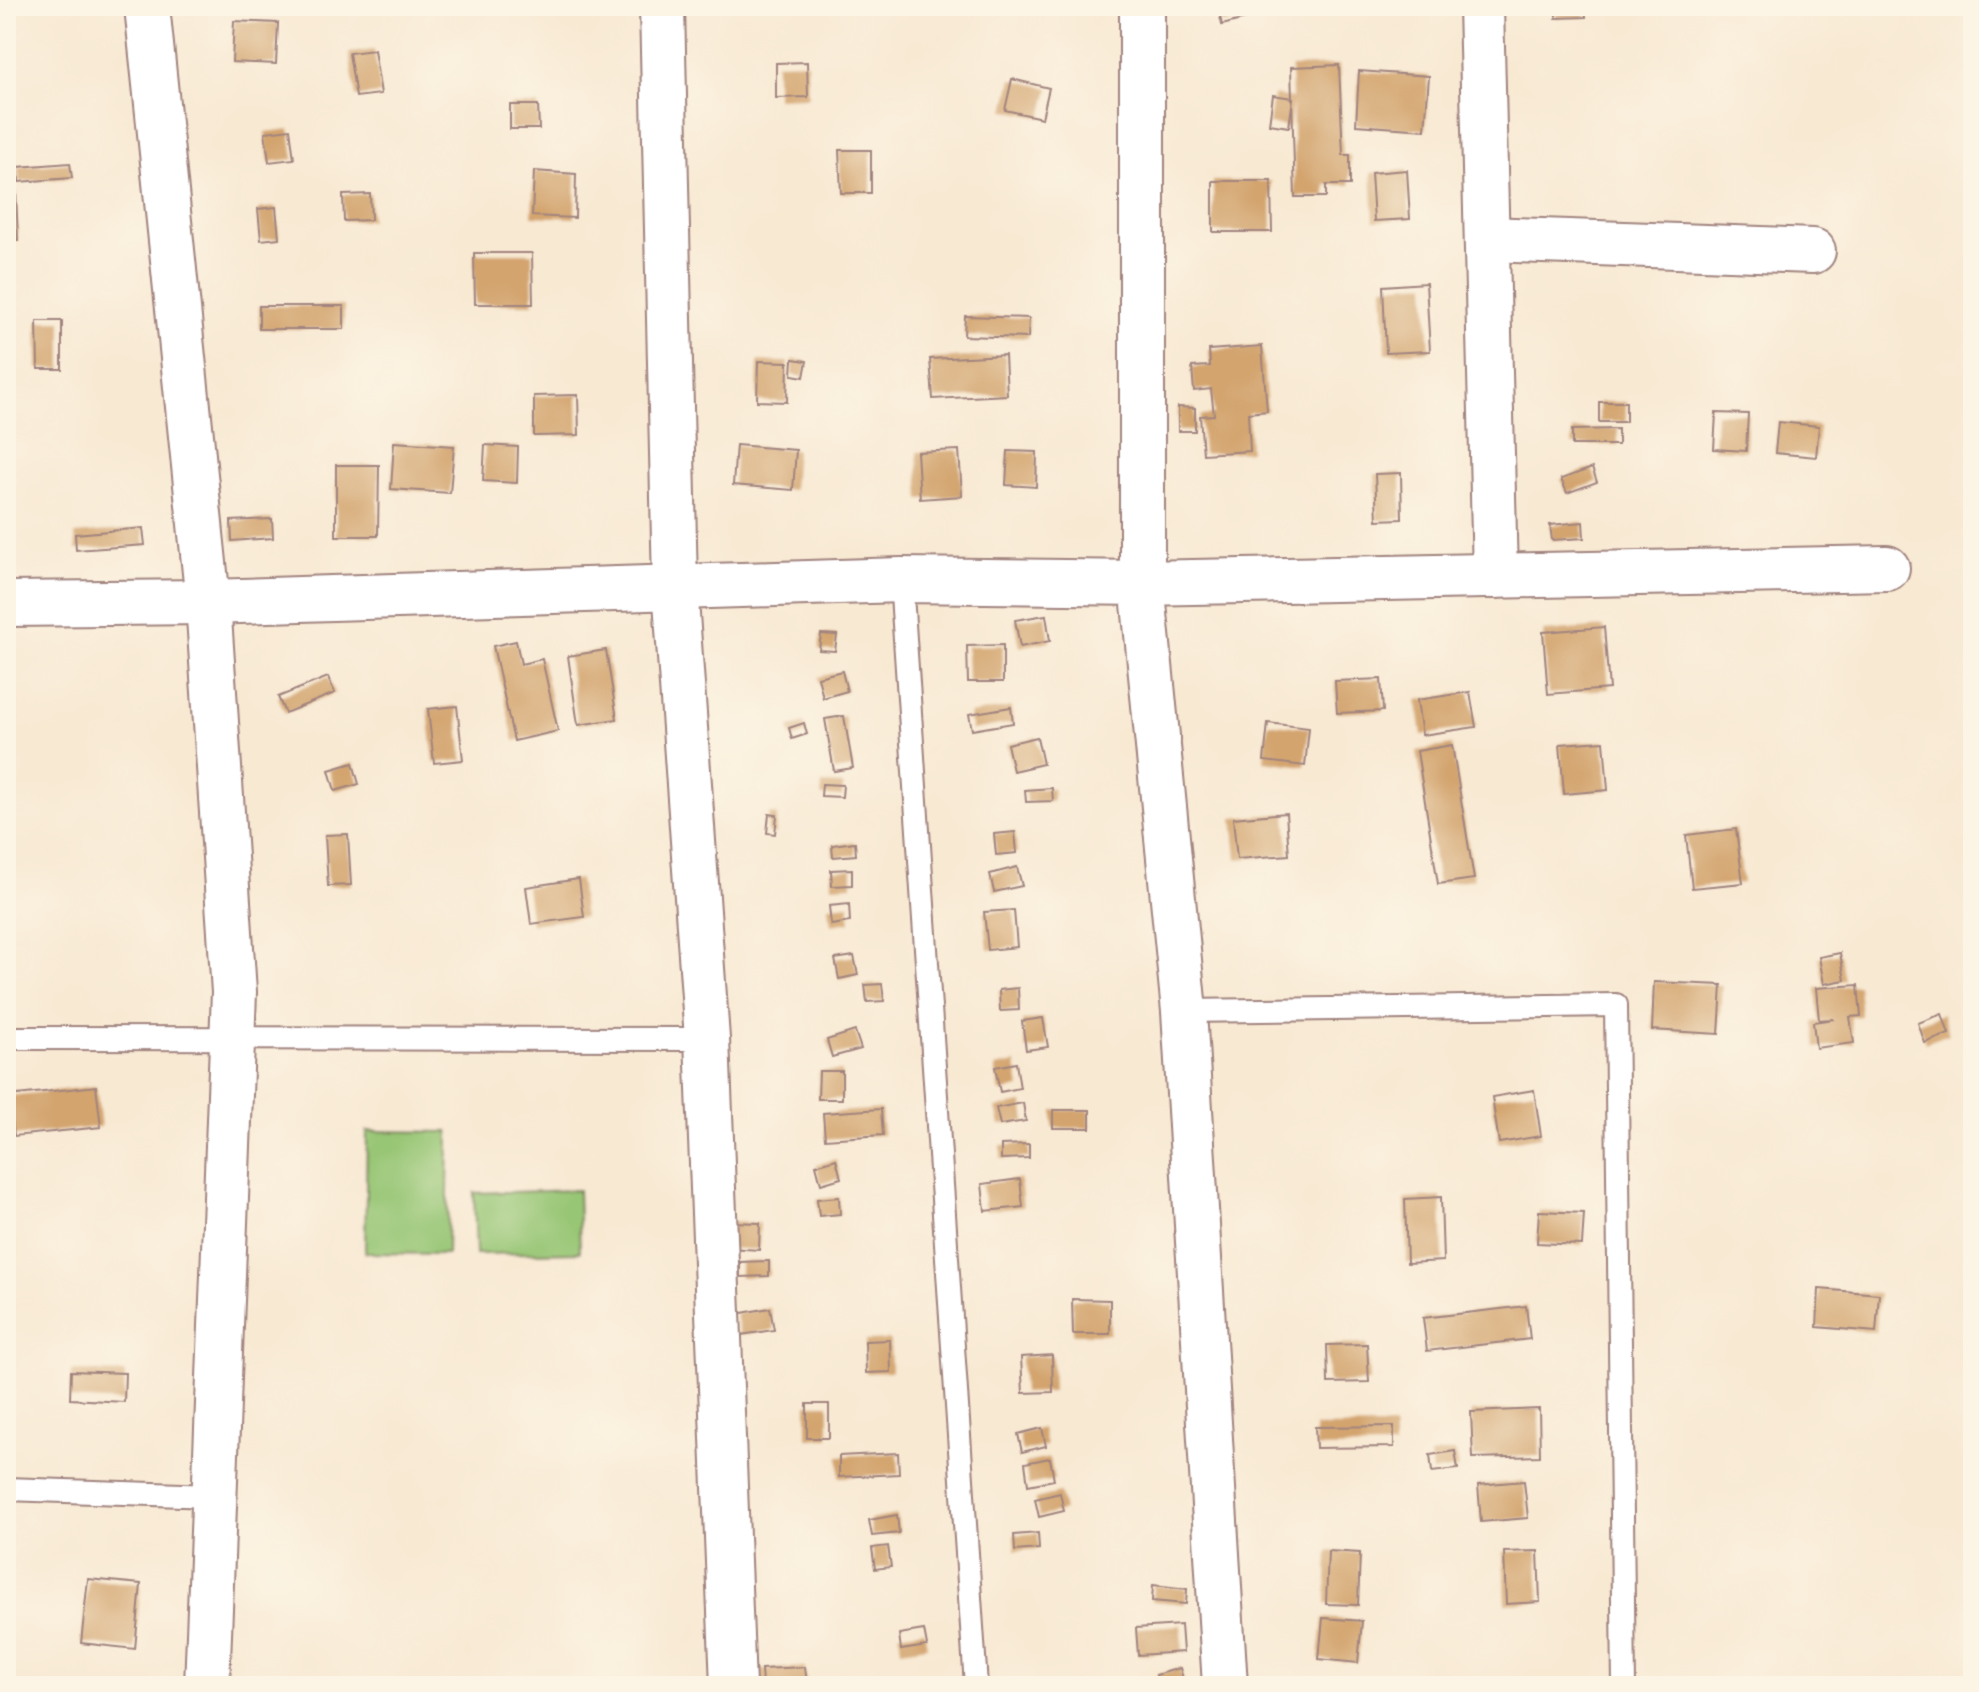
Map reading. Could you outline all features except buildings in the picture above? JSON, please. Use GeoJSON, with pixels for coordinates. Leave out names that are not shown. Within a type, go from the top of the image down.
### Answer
{"type":"FeatureCollection","features":[{"type":"Feature","properties":{"kind":"street"},"geometry":{"type":"LineString","coordinates":[[147,6],[208,602],[234,992],[207,1686]]}},
{"type":"Feature","properties":{"kind":"street"},"geometry":{"type":"LineString","coordinates":[[662,6],[675,586],[707,1039],[733,1686]]}},
{"type":"Feature","properties":{"kind":"street"},"geometry":{"type":"LineString","coordinates":[[1142,6],[1142,583],[1184,1011],[1225,1686]]}},
{"type":"Feature","properties":{"kind":"street"},"geometry":{"type":"LineString","coordinates":[[1481,6],[1495,576]]}},
{"type":"Feature","properties":{"kind":"street"},"geometry":{"type":"LineString","coordinates":[[1487,239],[1813,251]]}},
{"type":"Feature","properties":{"kind":"street"},"geometry":{"type":"LineString","coordinates":[[6,604],[208,602],[901,580],[1142,583],[1887,568]]}},
{"type":"Feature","properties":{"kind":"lane"},"geometry":{"type":"LineString","coordinates":[[901,580],[976,1686]]}},
{"type":"Feature","properties":{"kind":"lane"},"geometry":{"type":"LineString","coordinates":[[1184,1011],[1616,1005],[1624,1686]]}},
{"type":"Feature","properties":{"kind":"lane"},"geometry":{"type":"LineString","coordinates":[[6,1038],[707,1039]]}},
{"type":"Feature","properties":{"kind":"lane"},"geometry":{"type":"LineString","coordinates":[[6,1489],[212,1496]]}},
{"type":"Feature","properties":{"kind":"green space"},"geometry":{"type":"Polygon","coordinates":[[[367,1131],[449,1132],[447,1254],[365,1253],[367,1131]]]}},
{"type":"Feature","properties":{"kind":"green space"},"geometry":{"type":"Polygon","coordinates":[[[578,1190],[580,1252],[476,1254],[474,1193],[578,1190]]]}}]}
